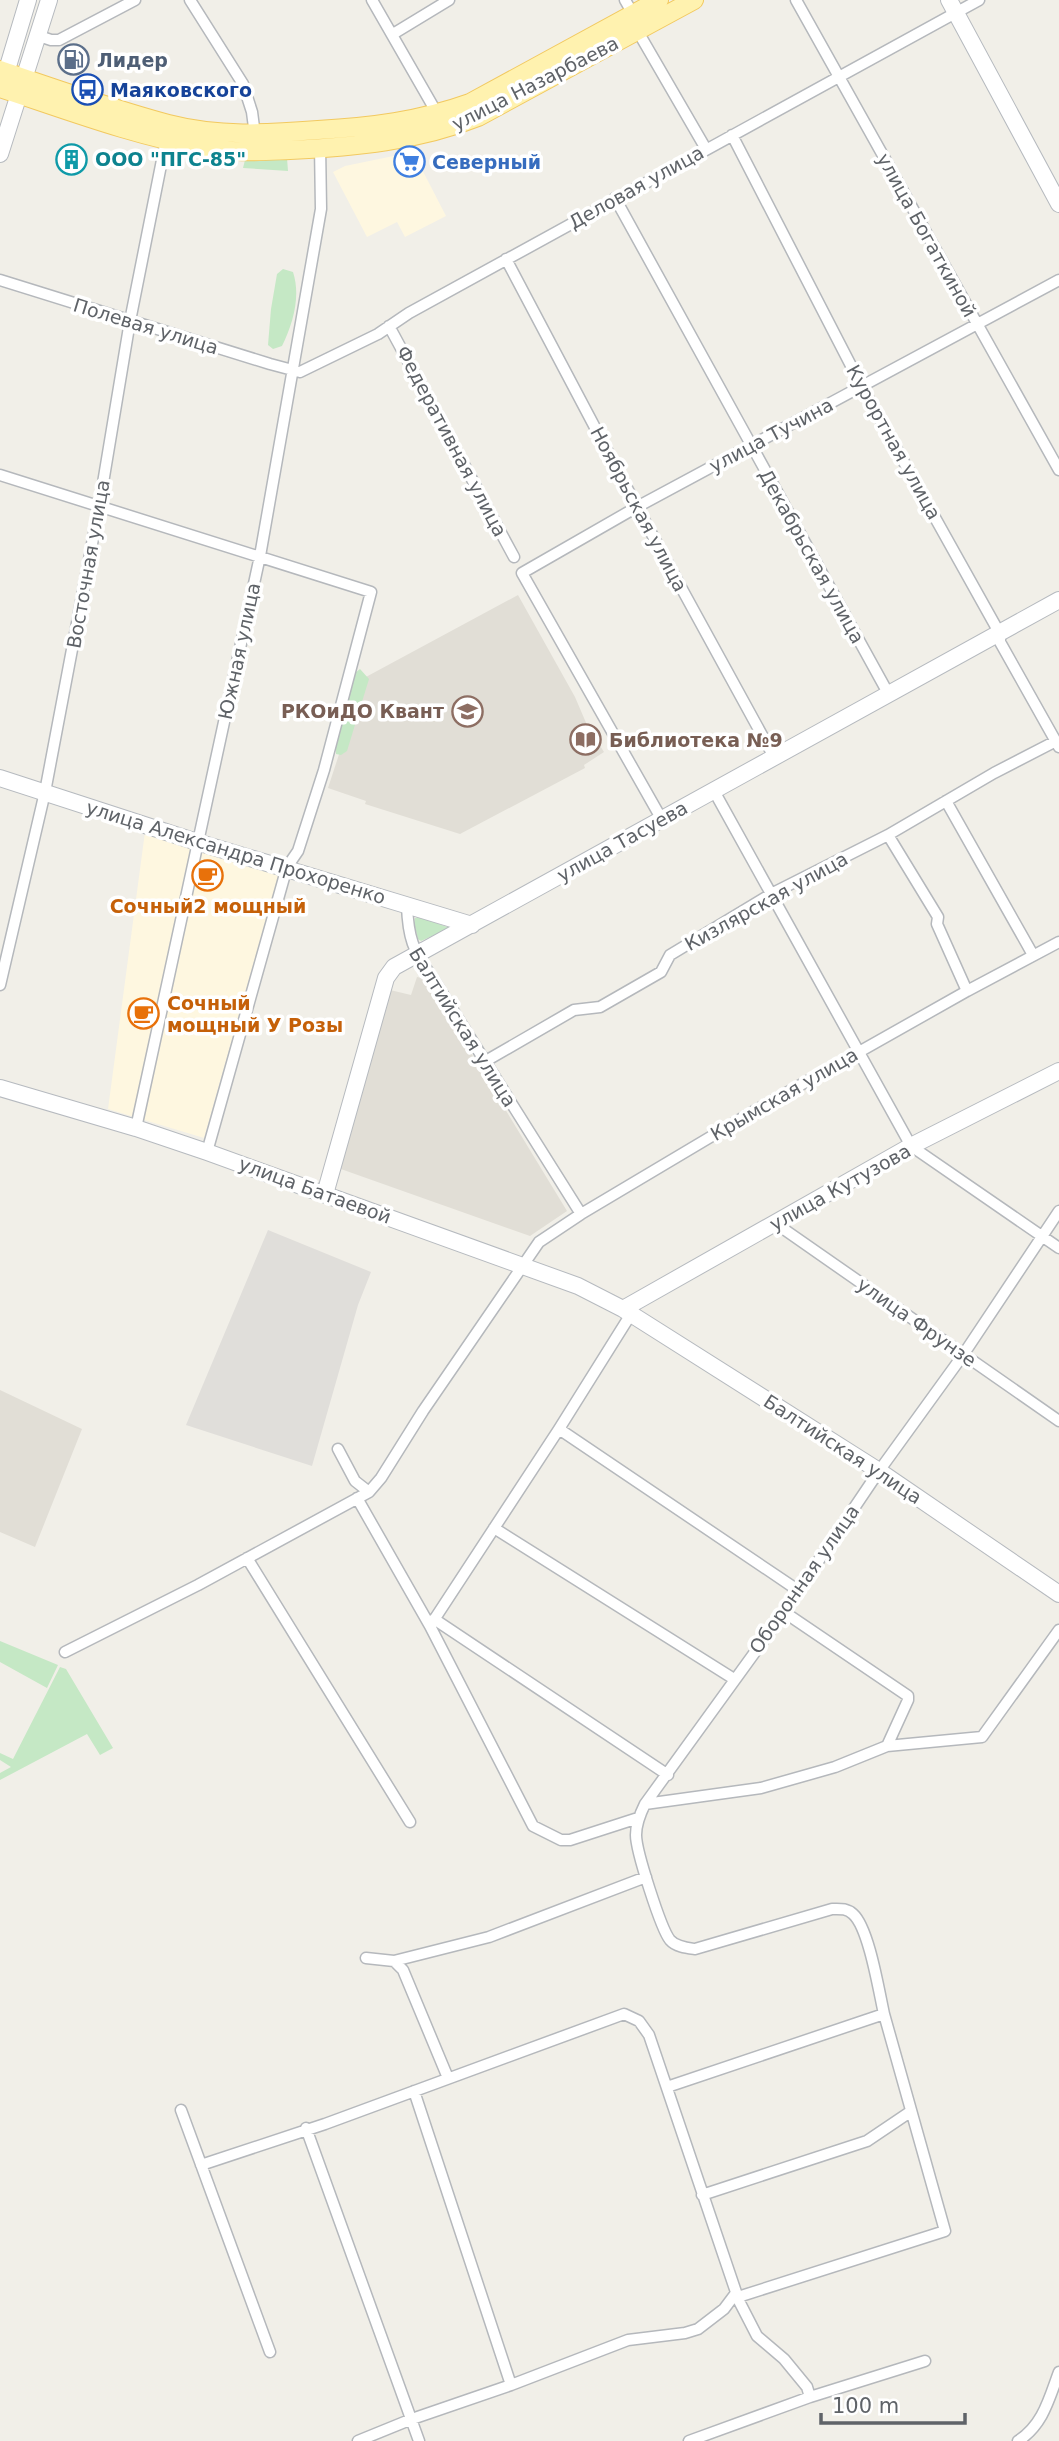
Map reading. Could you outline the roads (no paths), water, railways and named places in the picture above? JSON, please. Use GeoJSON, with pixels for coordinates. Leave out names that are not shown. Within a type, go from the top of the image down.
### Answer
{"type":"FeatureCollection","features":[{"type":"Feature","properties":{"kind":"main road","name":"улица Назарбаева"},"geometry":{"type":"LineString","coordinates":[[22,86],[166,140],[208,149],[246,151],[438,115],[470,103],[659,0]]}},
{"type":"Feature","properties":{"kind":"main road","name":"улица Назарбаева"},"geometry":{"type":"LineString","coordinates":[[1,82],[170,124],[212,131],[380,142],[446,130],[478,117],[632,15],[694,0]]}},
{"type":"Feature","properties":{"kind":"street"},"geometry":{"type":"LineString","coordinates":[[1,82],[28,0]]}},
{"type":"Feature","properties":{"kind":"street"},"geometry":{"type":"LineString","coordinates":[[0,154],[50,0]]}},
{"type":"Feature","properties":{"kind":"street"},"geometry":{"type":"LineString","coordinates":[[39,36],[51,40],[69,36],[135,0]]}},
{"type":"Feature","properties":{"kind":"street"},"geometry":{"type":"LineString","coordinates":[[190,0],[243,84],[252,112],[255,135]]}},
{"type":"Feature","properties":{"kind":"street"},"geometry":{"type":"LineString","coordinates":[[372,0],[438,115]]}},
{"type":"Feature","properties":{"kind":"street"},"geometry":{"type":"LineString","coordinates":[[393,34],[449,0]]}},
{"type":"Feature","properties":{"kind":"street","name":"улица Богаткиной"},"geometry":{"type":"LineString","coordinates":[[796,0],[1059,470]]}},
{"type":"Feature","properties":{"kind":"street","name":"Деловая улица"},"geometry":{"type":"LineString","coordinates":[[293,370],[300,372],[378,334],[615,198],[838,77],[952,6],[979,0]]}},
{"type":"Feature","properties":{"kind":"street"},"geometry":{"type":"LineString","coordinates":[[952,6],[1059,204]]}},
{"type":"Feature","properties":{"kind":"street"},"geometry":{"type":"LineString","coordinates":[[632,15],[706,149]]}},
{"type":"Feature","properties":{"kind":"street","name":"Курортная улица"},"geometry":{"type":"LineString","coordinates":[[732,135],[862,387],[1000,634],[1000,642],[1057,744]]}},
{"type":"Feature","properties":{"kind":"street","name":"Южная улица"},"geometry":{"type":"LineString","coordinates":[[136,1128],[260,556],[321,209],[319,139]]}},
{"type":"Feature","properties":{"kind":"street","name":"Восточная улица"},"geometry":{"type":"LineString","coordinates":[[0,985],[45,792],[99,507],[130,321],[166,140]]}},
{"type":"Feature","properties":{"kind":"street","name":"Декабрьская улица"},"geometry":{"type":"LineString","coordinates":[[615,198],[888,693]]}},
{"type":"Feature","properties":{"kind":"street","name":"Ноябрьская улица"},"geometry":{"type":"LineString","coordinates":[[506,259],[637,507],[774,757]]}},
{"type":"Feature","properties":{"kind":"street","name":"Полевая улица"},"geometry":{"type":"LineString","coordinates":[[0,280],[293,370]]}},
{"type":"Feature","properties":{"kind":"street","name":"улица Тучина"},"geometry":{"type":"LineString","coordinates":[[661,818],[522,573],[637,507],[1059,280]]}},
{"type":"Feature","properties":{"kind":"street","name":"Федеративная улица"},"geometry":{"type":"LineString","coordinates":[[389,326],[514,557]]}},
{"type":"Feature","properties":{"kind":"street"},"geometry":{"type":"LineString","coordinates":[[0,475],[371,592],[324,770],[298,851],[287,867],[207,1152]]}},
{"type":"Feature","properties":{"kind":"street","name":"улица Тасуева"},"geometry":{"type":"LineString","coordinates":[[326,1194],[386,978],[394,967],[1059,600]]}},
{"type":"Feature","properties":{"kind":"street","name":"Кизлярская улица"},"geometry":{"type":"LineString","coordinates":[[484,1062],[574,1010],[600,1007],[661,972],[670,955],[771,894],[1057,744]]}},
{"type":"Feature","properties":{"kind":"street","name":"улица Александра Прохоренко"},"geometry":{"type":"LineString","coordinates":[[0,778],[197,842],[472,925]]}},
{"type":"Feature","properties":{"kind":"street"},"geometry":{"type":"LineString","coordinates":[[714,791],[911,1146],[1059,1248]]}},
{"type":"Feature","properties":{"kind":"street"},"geometry":{"type":"LineString","coordinates":[[946,801],[1032,955]]}},
{"type":"Feature","properties":{"kind":"street"},"geometry":{"type":"LineString","coordinates":[[888,835],[938,917],[937,924],[967,991]]}},
{"type":"Feature","properties":{"kind":"street","name":"Балтийская улица"},"geometry":{"type":"LineString","coordinates":[[407,905],[410,940],[416,955],[581,1214]]}},
{"type":"Feature","properties":{"kind":"street","name":"Крымская улица"},"geometry":{"type":"LineString","coordinates":[[369,1492],[540,1242],[581,1214],[749,1114],[1059,942]]}},
{"type":"Feature","properties":{"kind":"street","name":"улица Кутузова"},"geometry":{"type":"LineString","coordinates":[[627,1311],[911,1146],[1059,1070]]}},
{"type":"Feature","properties":{"kind":"street","name":"улица Батаевой"},"geometry":{"type":"LineString","coordinates":[[0,1088],[136,1128],[326,1194],[578,1286],[627,1311]]}},
{"type":"Feature","properties":{"kind":"street","name":"Оборонная улица"},"geometry":{"type":"LineString","coordinates":[[638,1818],[645,1804],[799,1591],[1059,1211]]}},
{"type":"Feature","properties":{"kind":"street","name":"улица Фрунзе"},"geometry":{"type":"LineString","coordinates":[[775,1223],[1059,1421]]}},
{"type":"Feature","properties":{"kind":"street"},"geometry":{"type":"LineString","coordinates":[[432,1622],[559,1429],[627,1311]]}},
{"type":"Feature","properties":{"kind":"street","name":"Балтийская улица"},"geometry":{"type":"LineString","coordinates":[[627,1311],[879,1471],[1059,1594]]}},
{"type":"Feature","properties":{"kind":"street"},"geometry":{"type":"LineString","coordinates":[[559,1429],[799,1591]]}},
{"type":"Feature","properties":{"kind":"street"},"geometry":{"type":"LineString","coordinates":[[65,1652],[369,1492],[355,1481],[338,1449]]}},
{"type":"Feature","properties":{"kind":"street"},"geometry":{"type":"LineString","coordinates":[[357,1498],[432,1622],[533,1826],[561,1840],[570,1840],[638,1818],[636,1835],[648,1883],[670,1940],[681,1947],[695,1948],[832,1909],[843,1909],[852,1913],[864,1932],[910,2112],[945,2231],[737,2295],[698,2329],[628,2340],[358,2441]]}},
{"type":"Feature","properties":{"kind":"street"},"geometry":{"type":"LineString","coordinates":[[494,1528],[734,1679]]}},
{"type":"Feature","properties":{"kind":"street"},"geometry":{"type":"LineString","coordinates":[[247,1558],[410,1822]]}},
{"type":"Feature","properties":{"kind":"street"},"geometry":{"type":"LineString","coordinates":[[784,1612],[908,1696],[887,1746]]}},
{"type":"Feature","properties":{"kind":"street"},"geometry":{"type":"LineString","coordinates":[[432,1622],[668,1775]]}},
{"type":"Feature","properties":{"kind":"street"},"geometry":{"type":"LineString","coordinates":[[645,1804],[761,1788],[835,1767],[887,1746],[982,1737],[1059,1630]]}},
{"type":"Feature","properties":{"kind":"street"},"geometry":{"type":"LineString","coordinates":[[366,1958],[394,1961],[489,1937],[648,1883]]}},
{"type":"Feature","properties":{"kind":"street"},"geometry":{"type":"LineString","coordinates":[[394,1961],[403,1970],[448,2078]]}},
{"type":"Feature","properties":{"kind":"street"},"geometry":{"type":"LineString","coordinates":[[201,2165],[306,2128],[325,2124],[624,2014],[639,2021],[649,2035],[737,2295],[757,2336],[784,2359],[807,2387],[810,2397]]}},
{"type":"Feature","properties":{"kind":"street"},"geometry":{"type":"LineString","coordinates":[[667,2087],[884,2014]]}},
{"type":"Feature","properties":{"kind":"street"},"geometry":{"type":"LineString","coordinates":[[414,2091],[511,2385]]}},
{"type":"Feature","properties":{"kind":"street"},"geometry":{"type":"LineString","coordinates":[[181,2110],[270,2352]]}},
{"type":"Feature","properties":{"kind":"street"},"geometry":{"type":"LineString","coordinates":[[702,2195],[867,2141],[910,2112]]}},
{"type":"Feature","properties":{"kind":"street"},"geometry":{"type":"LineString","coordinates":[[306,2128],[419,2441]]}},
{"type":"Feature","properties":{"kind":"street"},"geometry":{"type":"LineString","coordinates":[[689,2441],[810,2397],[925,2361]]}},
{"type":"Feature","properties":{"kind":"street"},"geometry":{"type":"LineString","coordinates":[[1018,2441],[1031,2432],[1045,2412],[1059,2372]]}},
{"type":"Feature","properties":{"kind":"place","name":"Лидер"},"geometry":{"type":"Point","coordinates":[74,60]}},
{"type":"Feature","properties":{"kind":"place","name":"Маяковского"},"geometry":{"type":"Point","coordinates":[87,90]}},
{"type":"Feature","properties":{"kind":"place","name":"ООО \"ПГС-85\""},"geometry":{"type":"Point","coordinates":[72,159]}},
{"type":"Feature","properties":{"kind":"place","name":"Северный"},"geometry":{"type":"Point","coordinates":[409,162]}},
{"type":"Feature","properties":{"kind":"place","name":"РКОиДО Квант"},"geometry":{"type":"Point","coordinates":[467,711]}},
{"type":"Feature","properties":{"kind":"place","name":"Библиотека №9"},"geometry":{"type":"Point","coordinates":[586,740]}},
{"type":"Feature","properties":{"kind":"place","name":"Сочный2 мощный"},"geometry":{"type":"Point","coordinates":[208,875]}},
{"type":"Feature","properties":{"kind":"place","name":"Сочный мощный У Розы"},"geometry":{"type":"Point","coordinates":[144,1014]}}]}
